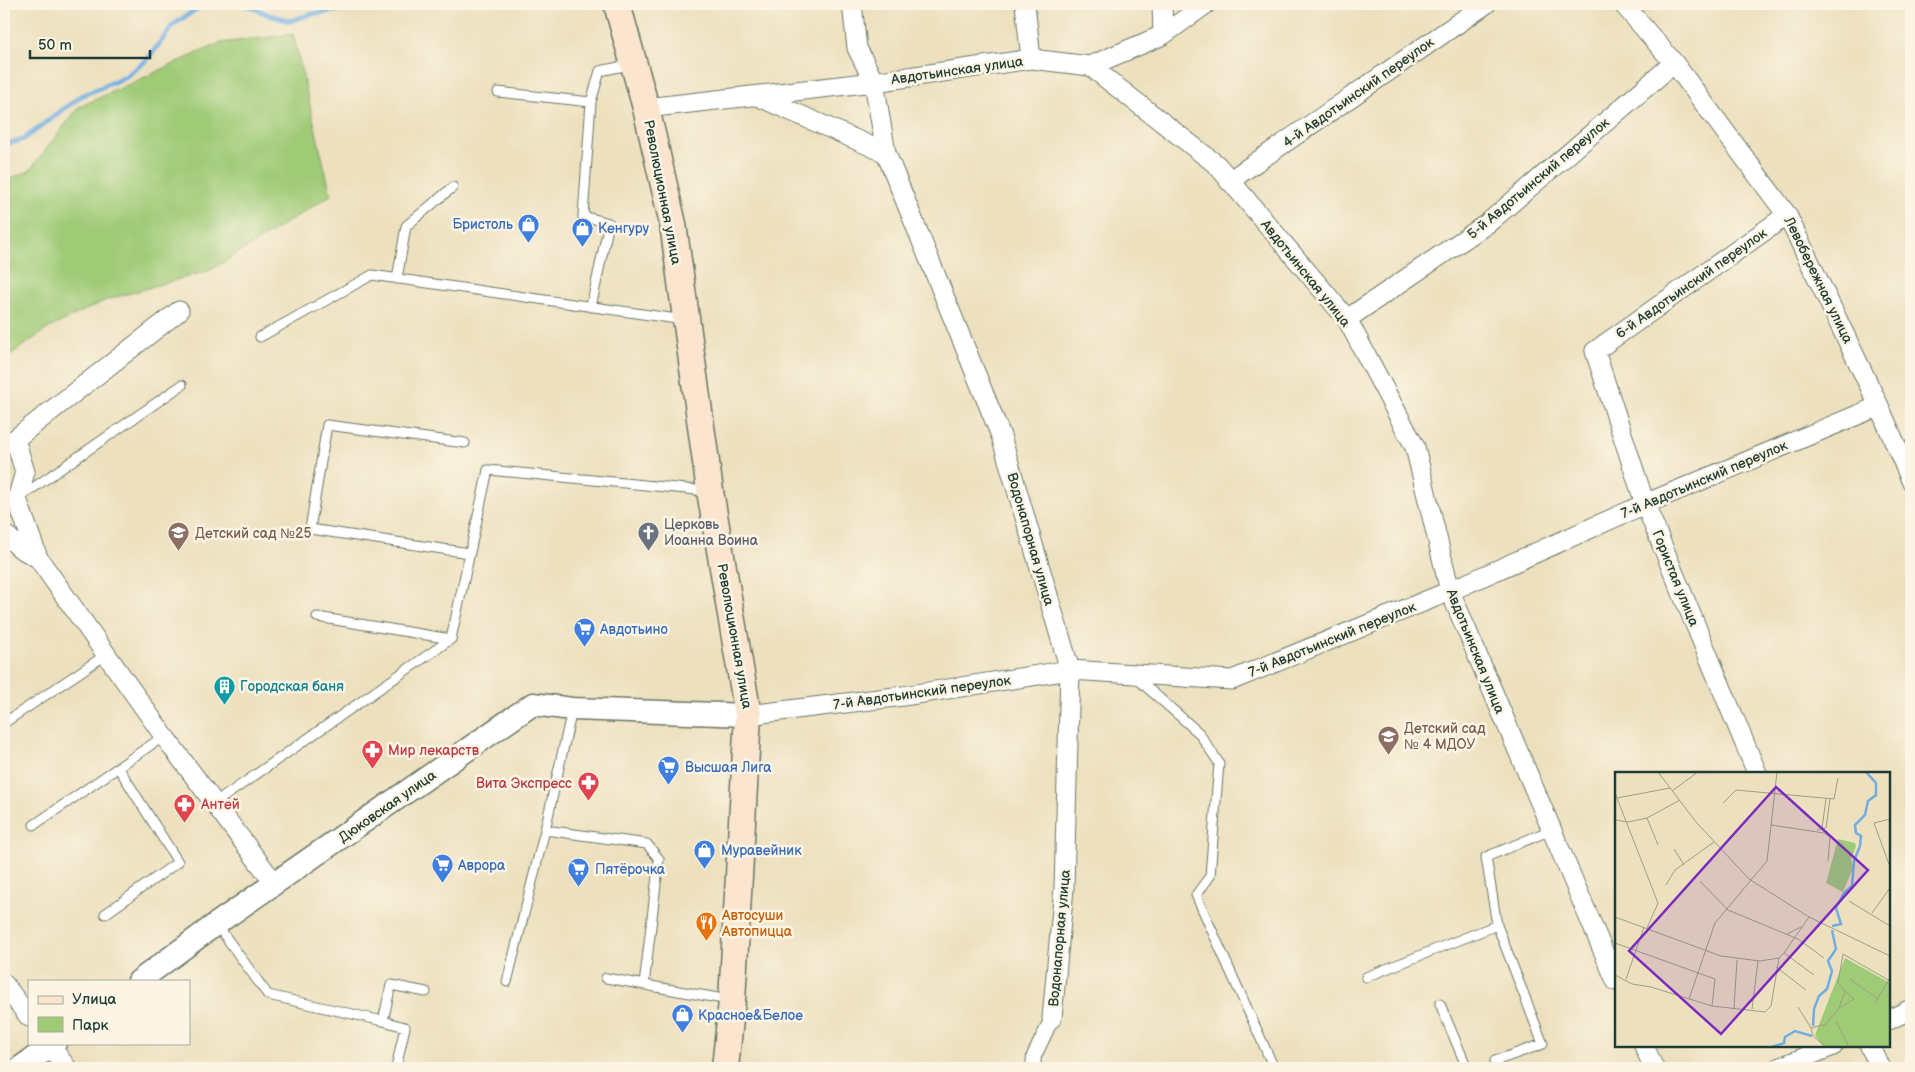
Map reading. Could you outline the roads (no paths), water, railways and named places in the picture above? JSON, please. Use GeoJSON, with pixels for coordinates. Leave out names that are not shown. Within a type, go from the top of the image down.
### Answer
{"type":"FeatureCollection","features":[{"type":"Feature","properties":{"kind":"main road","name":"Революционная улица"},"geometry":{"type":"LineString","coordinates":[[618,4],[646,108],[673,224],[710,491],[748,714],[732,1001],[725,1068]]}},
{"type":"Feature","properties":{"kind":"street","name":"Водонапорная улица"},"geometry":{"type":"LineString","coordinates":[[852,4],[857,48],[874,82],[886,153],[1001,436],[1070,670],[1064,888],[1052,1018]]}},
{"type":"Feature","properties":{"kind":"street"},"geometry":{"type":"LineString","coordinates":[[1025,4],[1031,59]]}},
{"type":"Feature","properties":{"kind":"street"},"geometry":{"type":"LineString","coordinates":[[1162,4],[1163,35]]}},
{"type":"Feature","properties":{"kind":"street"},"geometry":{"type":"LineString","coordinates":[[1090,66],[1163,35],[1206,4]]}},
{"type":"Feature","properties":{"kind":"street","name":"4-й Авдотьинский переулок"},"geometry":{"type":"LineString","coordinates":[[1229,180],[1486,4]]}},
{"type":"Feature","properties":{"kind":"street","name":"Левобережная улица"},"geometry":{"type":"LineString","coordinates":[[1623,4],[1674,63],[1788,215],[1879,406],[1911,480]]}},
{"type":"Feature","properties":{"kind":"street","name":"Авдотьинская улица"},"geometry":{"type":"LineString","coordinates":[[646,108],[874,82],[1031,59],[1090,66],[1217,165],[1347,319],[1415,448],[1450,591],[1615,979]]}},
{"type":"Feature","properties":{"kind":"street","name":"5-й Авдотьинский переулок"},"geometry":{"type":"LineString","coordinates":[[1347,319],[1488,223],[1674,63]]}},
{"type":"Feature","properties":{"kind":"street"},"geometry":{"type":"LineString","coordinates":[[755,96],[886,153]]}},
{"type":"Feature","properties":{"kind":"street","name":"6-й Авдотьинский переулок"},"geometry":{"type":"LineString","coordinates":[[1595,351],[1788,215]]}},
{"type":"Feature","properties":{"kind":"street"},"geometry":{"type":"LineString","coordinates":[[179,311],[15,439],[25,472],[17,499],[38,558],[164,736],[275,884]]}},
{"type":"Feature","properties":{"kind":"street","name":"Гористая улица"},"geometry":{"type":"LineString","coordinates":[[1595,351],[1646,504],[1757,772]]}},
{"type":"Feature","properties":{"kind":"street","name":"7-й Авдотьинский переулок"},"geometry":{"type":"LineString","coordinates":[[748,714],[903,696],[1070,670],[1130,672],[1232,680],[1450,591],[1646,504],[1879,406]]}},
{"type":"Feature","properties":{"kind":"street"},"geometry":{"type":"LineString","coordinates":[[4,537],[8,537],[20,548],[38,558]]}},
{"type":"Feature","properties":{"kind":"street","name":"Дюковская улица"},"geometry":{"type":"LineString","coordinates":[[140,980],[216,924],[533,704],[572,709],[748,714]]}},
{"type":"Feature","properties":{"kind":"street"},"geometry":{"type":"LineString","coordinates":[[4,984],[28,1016]]}},
{"type":"Feature","properties":{"kind":"street"},"geometry":{"type":"LineString","coordinates":[[1890,1020],[1911,1009]]}},
{"type":"Feature","properties":{"kind":"street"},"geometry":{"type":"LineString","coordinates":[[1033,1068],[1034,1056],[1052,1018]]}},
{"type":"Feature","properties":{"kind":"street"},"geometry":{"type":"LineString","coordinates":[[20,1068],[51,1044],[67,1068]]}},
{"type":"Feature","properties":{"kind":"street"},"geometry":{"type":"LineString","coordinates":[[1644,1047],[1654,1068]]}},
{"type":"Feature","properties":{"kind":"street"},"geometry":{"type":"LineString","coordinates":[[1778,1068],[1830,1047]]}},
{"type":"Feature","properties":{"kind":"street"},"geometry":{"type":"LineString","coordinates":[[1870,1047],[1880,1068]]}},
{"type":"Feature","properties":{"kind":"lane"},"geometry":{"type":"LineString","coordinates":[[591,306],[609,222],[583,216],[591,102],[600,71],[634,64]]}},
{"type":"Feature","properties":{"kind":"lane"},"geometry":{"type":"LineString","coordinates":[[498,92],[591,102]]}},
{"type":"Feature","properties":{"kind":"lane"},"geometry":{"type":"LineString","coordinates":[[397,279],[406,226],[453,187]]}},
{"type":"Feature","properties":{"kind":"lane"},"geometry":{"type":"LineString","coordinates":[[260,337],[372,275],[686,320]]}},
{"type":"Feature","properties":{"kind":"lane"},"geometry":{"type":"LineString","coordinates":[[17,499],[182,385]]}},
{"type":"Feature","properties":{"kind":"lane"},"geometry":{"type":"LineString","coordinates":[[465,443],[327,425],[310,530],[469,553]]}},
{"type":"Feature","properties":{"kind":"lane"},"geometry":{"type":"LineString","coordinates":[[214,803],[451,639],[488,470],[710,491]]}},
{"type":"Feature","properties":{"kind":"lane"},"geometry":{"type":"LineString","coordinates":[[317,617],[451,639]]}},
{"type":"Feature","properties":{"kind":"lane"},"geometry":{"type":"LineString","coordinates":[[4,723],[107,654]]}},
{"type":"Feature","properties":{"kind":"lane"},"geometry":{"type":"LineString","coordinates":[[1130,672],[1199,732],[1219,763],[1210,876],[1196,895],[1274,1068]]}},
{"type":"Feature","properties":{"kind":"lane"},"geometry":{"type":"LineString","coordinates":[[507,982],[545,830],[572,709]]}},
{"type":"Feature","properties":{"kind":"lane"},"geometry":{"type":"LineString","coordinates":[[34,825],[164,736]]}},
{"type":"Feature","properties":{"kind":"lane"},"geometry":{"type":"LineString","coordinates":[[105,914],[178,862],[118,767]]}},
{"type":"Feature","properties":{"kind":"lane"},"geometry":{"type":"LineString","coordinates":[[545,830],[647,844],[659,859],[644,985]]}},
{"type":"Feature","properties":{"kind":"lane"},"geometry":{"type":"LineString","coordinates":[[1498,1068],[1495,1062],[1543,1044],[1497,925],[1486,857],[1551,830]]}},
{"type":"Feature","properties":{"kind":"lane"},"geometry":{"type":"LineString","coordinates":[[216,924],[268,995],[405,1026],[396,1068]]}},
{"type":"Feature","properties":{"kind":"lane"},"geometry":{"type":"LineString","coordinates":[[1366,977],[1497,925]]}},
{"type":"Feature","properties":{"kind":"lane"},"geometry":{"type":"LineString","coordinates":[[606,978],[732,1001]]}},
{"type":"Feature","properties":{"kind":"lane"},"geometry":{"type":"LineString","coordinates":[[383,1021],[391,985],[426,992]]}},
{"type":"Feature","properties":{"kind":"lane"},"geometry":{"type":"LineString","coordinates":[[1440,1004],[1468,1068]]}},
{"type":"Feature","properties":{"kind":"waterway"},"geometry":{"type":"LineString","coordinates":[[4,145],[24,139],[81,96],[125,77],[148,59],[173,25],[201,6],[230,4]]}},
{"type":"Feature","properties":{"kind":"waterway"},"geometry":{"type":"LineString","coordinates":[[245,4],[269,15],[290,21],[311,14],[355,8],[368,4]]}},
{"type":"Feature","properties":{"kind":"place","name":"Бристоль"},"geometry":{"type":"Point","coordinates":[529,243]}},
{"type":"Feature","properties":{"kind":"place","name":"Кенгуру"},"geometry":{"type":"Point","coordinates":[582,247]}},
{"type":"Feature","properties":{"kind":"place","name":"Церковь Иоанна Воина"},"geometry":{"type":"Point","coordinates":[648,551]}},
{"type":"Feature","properties":{"kind":"place","name":"Детский сад №25"},"geometry":{"type":"Point","coordinates":[179,552]}},
{"type":"Feature","properties":{"kind":"place","name":"Авдотьино"},"geometry":{"type":"Point","coordinates":[584,648]}},
{"type":"Feature","properties":{"kind":"place","name":"Городская баня"},"geometry":{"type":"Point","coordinates":[224,705]}},
{"type":"Feature","properties":{"kind":"place","name":"Детский сад № 4 МДОУ"},"geometry":{"type":"Point","coordinates":[1388,755]}},
{"type":"Feature","properties":{"kind":"place","name":"Мир лекарств"},"geometry":{"type":"Point","coordinates":[372,769]}},
{"type":"Feature","properties":{"kind":"place","name":"Высшая Лига"},"geometry":{"type":"Point","coordinates":[669,786]}},
{"type":"Feature","properties":{"kind":"place","name":"Вита Экспресс"},"geometry":{"type":"Point","coordinates":[588,802]}},
{"type":"Feature","properties":{"kind":"place","name":"Антей"},"geometry":{"type":"Point","coordinates":[185,823]}},
{"type":"Feature","properties":{"kind":"place","name":"Муравейник"},"geometry":{"type":"Point","coordinates":[705,869]}},
{"type":"Feature","properties":{"kind":"place","name":"Аврора"},"geometry":{"type":"Point","coordinates":[442,884]}},
{"type":"Feature","properties":{"kind":"place","name":"Пятёрочка"},"geometry":{"type":"Point","coordinates":[579,888]}},
{"type":"Feature","properties":{"kind":"place","name":"Автосуши Автопицца"},"geometry":{"type":"Point","coordinates":[706,942]}},
{"type":"Feature","properties":{"kind":"place","name":"Красное&Белое"},"geometry":{"type":"Point","coordinates":[682,1034]}}]}
